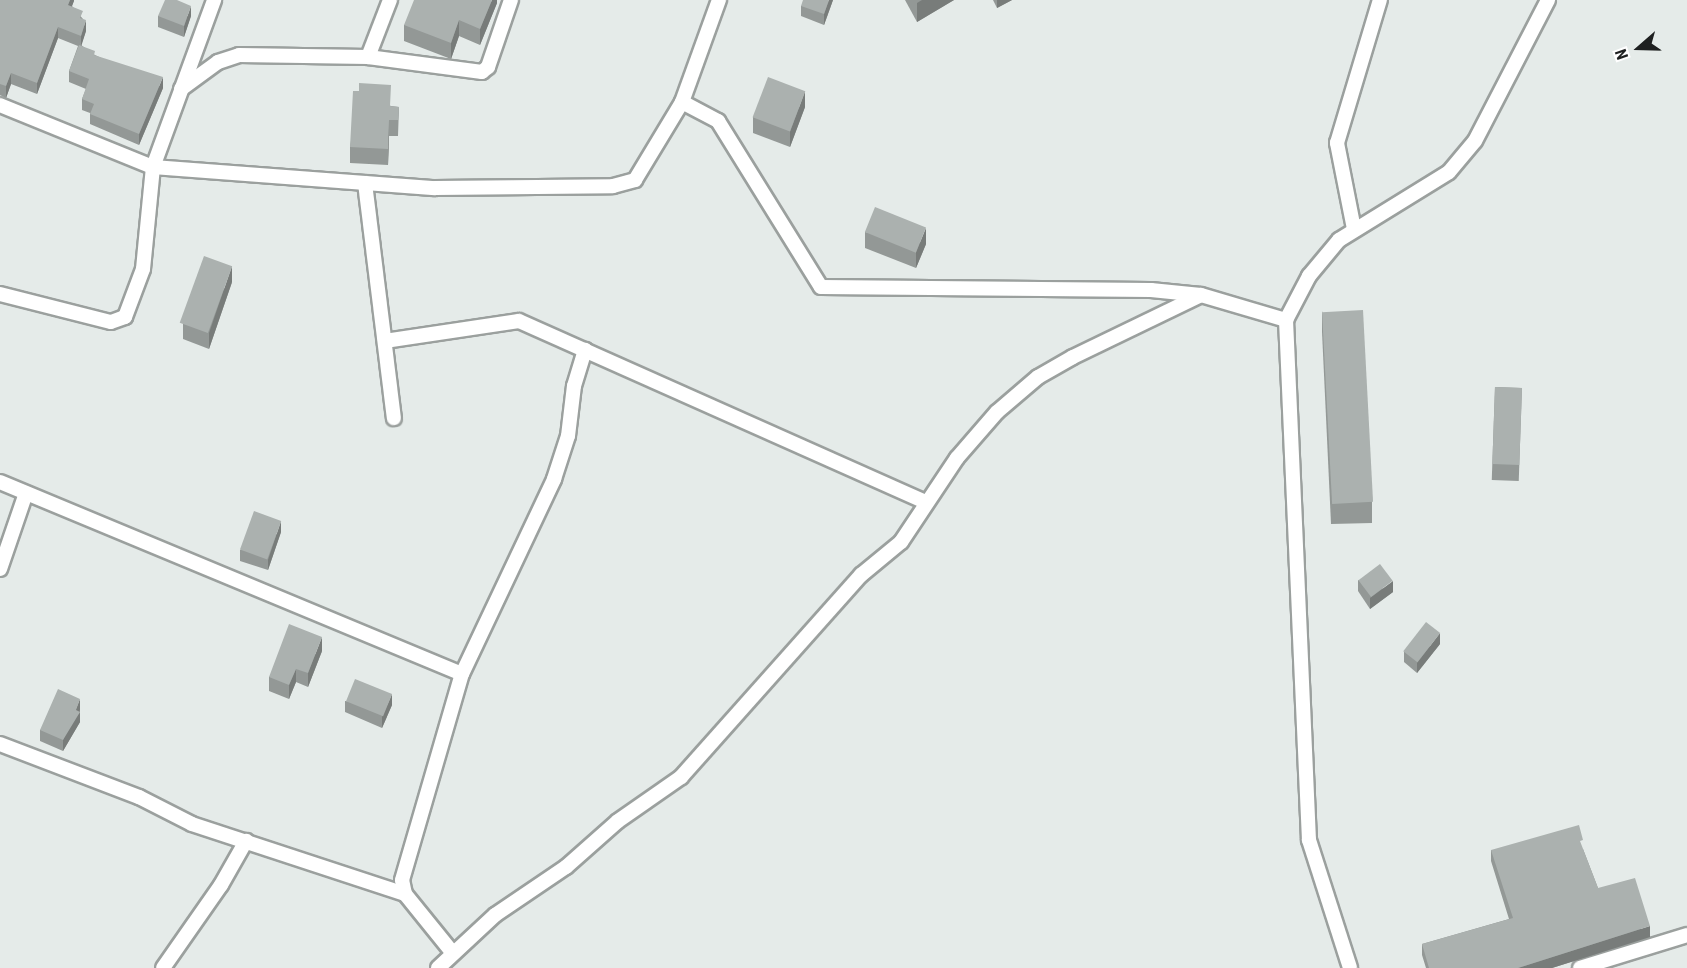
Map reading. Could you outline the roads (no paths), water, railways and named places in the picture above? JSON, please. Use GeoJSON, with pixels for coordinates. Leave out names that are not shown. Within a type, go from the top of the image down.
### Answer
{"type":"FeatureCollection","features":[{"type":"Feature","properties":{"kind":"street"},"geometry":{"type":"LineString","coordinates":[[0,294],[111,322],[125,317],[143,268],[153,167],[214,0]]}},
{"type":"Feature","properties":{"kind":"street"},"geometry":{"type":"LineString","coordinates":[[368,57],[390,0]]}},
{"type":"Feature","properties":{"kind":"street"},"geometry":{"type":"LineString","coordinates":[[180,89],[218,62],[239,55],[368,57],[482,72],[488,67],[511,0]]}},
{"type":"Feature","properties":{"kind":"street"},"geometry":{"type":"LineString","coordinates":[[0,105],[153,167],[435,188],[613,186],[635,180],[682,102],[719,0]]}},
{"type":"Feature","properties":{"kind":"street"},"geometry":{"type":"LineString","coordinates":[[1354,229],[1336,143],[1380,0]]}},
{"type":"Feature","properties":{"kind":"street"},"geometry":{"type":"LineString","coordinates":[[1350,968],[1309,840],[1286,320],[1309,276],[1354,229],[1449,172],[1475,141],[1548,0]]}},
{"type":"Feature","properties":{"kind":"street"},"geometry":{"type":"LineString","coordinates":[[682,102],[718,121],[821,287],[1151,290],[1201,295],[1286,320]]}},
{"type":"Feature","properties":{"kind":"street"},"geometry":{"type":"LineString","coordinates":[[365,183],[394,418]]}},
{"type":"Feature","properties":{"kind":"street"},"geometry":{"type":"LineString","coordinates":[[438,968],[452,952],[495,915],[566,867],[618,821],[681,777],[861,575],[891,554],[926,502],[997,412],[1038,377],[1201,295]]}},
{"type":"Feature","properties":{"kind":"street"},"geometry":{"type":"LineString","coordinates":[[385,341],[510,320],[585,350],[926,502]]}},
{"type":"Feature","properties":{"kind":"street"},"geometry":{"type":"LineString","coordinates":[[452,952],[405,894],[402,880],[413,831],[462,674],[554,479],[568,436],[574,386],[585,350]]}},
{"type":"Feature","properties":{"kind":"street"},"geometry":{"type":"LineString","coordinates":[[0,482],[462,674]]}},
{"type":"Feature","properties":{"kind":"street"},"geometry":{"type":"LineString","coordinates":[[0,569],[26,492]]}},
{"type":"Feature","properties":{"kind":"street"},"geometry":{"type":"LineString","coordinates":[[0,744],[139,797],[192,824],[405,894]]}},
{"type":"Feature","properties":{"kind":"street"},"geometry":{"type":"LineString","coordinates":[[163,968],[221,885],[246,841]]}},
{"type":"Feature","properties":{"kind":"street"},"geometry":{"type":"LineString","coordinates":[[1580,968],[1687,935]]}}]}
